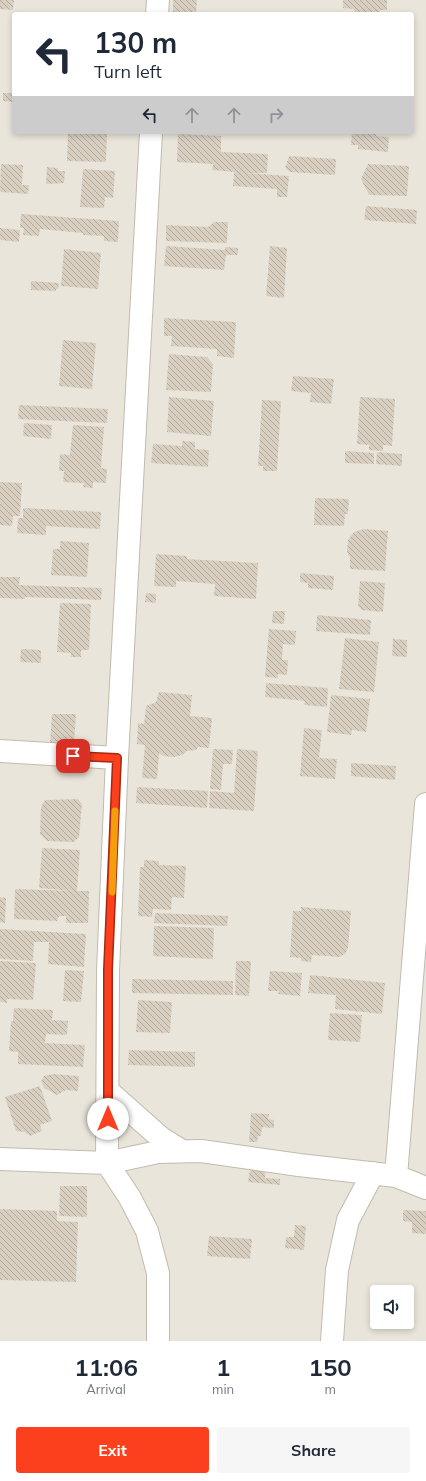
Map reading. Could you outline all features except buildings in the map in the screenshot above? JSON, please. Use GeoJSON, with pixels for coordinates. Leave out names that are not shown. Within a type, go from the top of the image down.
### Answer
{"type":"FeatureCollection","features":[{"type":"Feature","properties":{"kind":"street"},"geometry":{"type":"LineString","coordinates":[[157,12],[158,0]]}},
{"type":"Feature","properties":{"kind":"street"},"geometry":{"type":"LineString","coordinates":[[151,134],[117,758],[108,970],[107,1163],[130,1198],[147,1231],[158,1272],[158,1341]]}},
{"type":"Feature","properties":{"kind":"street"},"geometry":{"type":"LineString","coordinates":[[0,751],[117,758]]}},
{"type":"Feature","properties":{"kind":"street"},"geometry":{"type":"LineString","coordinates":[[396,1176],[426,804]]}},
{"type":"Feature","properties":{"kind":"street"},"geometry":{"type":"LineString","coordinates":[[108,1091],[161,1138],[182,1151]]}},
{"type":"Feature","properties":{"kind":"street"},"geometry":{"type":"LineString","coordinates":[[0,1159],[107,1163],[158,1152],[201,1151],[299,1165],[396,1176],[426,1188]]}},
{"type":"Feature","properties":{"kind":"street"},"geometry":{"type":"LineString","coordinates":[[332,1341],[337,1270],[348,1220],[373,1174]]}},
{"type":"Feature","properties":{"kind":"shaded area"},"geometry":{"type":"Polygon","coordinates":[[[0,0],[426,0],[426,1341],[0,1341],[0,0]]]}},
{"type":"Feature","properties":{"kind":"slow traffic"},"geometry":{"type":"LineString","coordinates":[[112,892],[115,811]]}},
{"type":"Feature","properties":{"kind":"route"},"geometry":{"type":"LineString","coordinates":[[73,756],[117,758],[108,970],[108,1119]]}}]}
